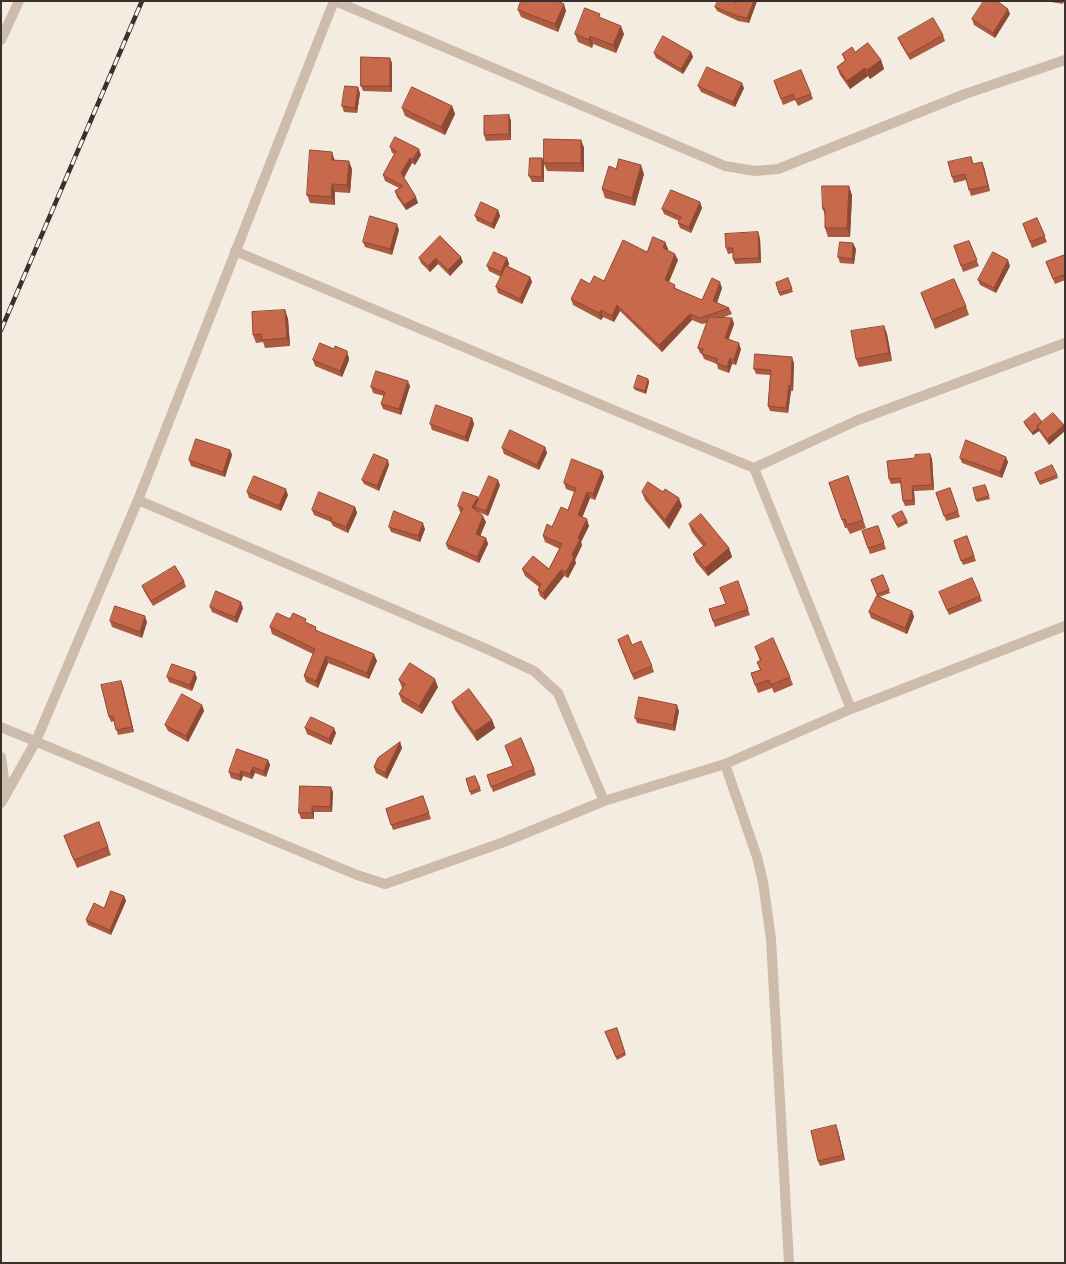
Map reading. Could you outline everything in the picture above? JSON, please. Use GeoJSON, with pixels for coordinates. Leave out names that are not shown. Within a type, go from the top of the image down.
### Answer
{"type":"FeatureCollection","features":[{"type":"Feature","properties":{"kind":"street"},"geometry":{"type":"LineString","coordinates":[[1,40],[19,1]]}},
{"type":"Feature","properties":{"kind":"street"},"geometry":{"type":"LineString","coordinates":[[3,798],[36,741],[138,500],[334,1],[724,166],[755,171],[778,169],[965,94],[1065,60]]}},
{"type":"Feature","properties":{"kind":"street"},"geometry":{"type":"LineString","coordinates":[[235,251],[754,468],[851,709]]}},
{"type":"Feature","properties":{"kind":"street"},"geometry":{"type":"LineString","coordinates":[[754,468],[858,420],[1065,343]]}},
{"type":"Feature","properties":{"kind":"street"},"geometry":{"type":"LineString","coordinates":[[138,500],[489,650],[534,671],[558,693],[604,801]]}},
{"type":"Feature","properties":{"kind":"street"},"geometry":{"type":"LineString","coordinates":[[1,727],[357,875],[385,884],[504,842],[604,801],[725,764],[851,709],[1065,626]]}},
{"type":"Feature","properties":{"kind":"street"},"geometry":{"type":"LineString","coordinates":[[1,757],[3,798]]}},
{"type":"Feature","properties":{"kind":"street"},"geometry":{"type":"LineString","coordinates":[[725,764],[763,882],[771,939],[778,1082],[790,1263]]}},
{"type":"Feature","properties":{"kind":"building"},"geometry":{"type":"Polygon","coordinates":[[[521,1],[557,1],[564,4],[555,24],[518,10],[521,1]]]}},
{"type":"Feature","properties":{"kind":"building"},"geometry":{"type":"Polygon","coordinates":[[[718,1],[732,1],[736,3],[736,1],[754,1],[747,18],[737,16],[715,7],[718,1]]]}},
{"type":"Feature","properties":{"kind":"building"},"geometry":{"type":"Polygon","coordinates":[[[984,1],[997,1],[1008,9],[993,33],[972,19],[984,1]]]}},
{"type":"Feature","properties":{"kind":"building"},"geometry":{"type":"Polygon","coordinates":[[[585,8],[600,14],[599,17],[621,26],[613,45],[590,36],[589,40],[575,34],[585,8]]]}},
{"type":"Feature","properties":{"kind":"building"},"geometry":{"type":"Polygon","coordinates":[[[933,18],[943,35],[908,55],[898,38],[933,18]]]}},
{"type":"Feature","properties":{"kind":"building"},"geometry":{"type":"Polygon","coordinates":[[[663,36],[691,52],[681,69],[654,53],[663,36]]]}},
{"type":"Feature","properties":{"kind":"building"},"geometry":{"type":"Polygon","coordinates":[[[868,43],[881,60],[867,70],[865,68],[847,81],[837,67],[846,60],[842,54],[852,47],[855,52],[868,43]]]}},
{"type":"Feature","properties":{"kind":"building"},"geometry":{"type":"Polygon","coordinates":[[[361,57],[390,58],[390,86],[361,86],[361,57]]]}},
{"type":"Feature","properties":{"kind":"building"},"geometry":{"type":"Polygon","coordinates":[[[707,67],[742,83],[733,102],[698,86],[707,67]]]}},
{"type":"Feature","properties":{"kind":"building"},"geometry":{"type":"Polygon","coordinates":[[[801,70],[811,94],[795,100],[793,94],[781,99],[774,81],[801,70]]]}},
{"type":"Feature","properties":{"kind":"building"},"geometry":{"type":"Polygon","coordinates":[[[345,86],[358,87],[355,108],[342,106],[345,86]]]}},
{"type":"Feature","properties":{"kind":"building"},"geometry":{"type":"Polygon","coordinates":[[[412,87],[452,106],[441,127],[402,108],[412,87]]]}},
{"type":"Feature","properties":{"kind":"building"},"geometry":{"type":"Polygon","coordinates":[[[509,115],[509,134],[484,135],[484,116],[509,115]]]}},
{"type":"Feature","properties":{"kind":"building"},"geometry":{"type":"Polygon","coordinates":[[[395,137],[419,149],[413,159],[410,158],[401,173],[416,197],[404,205],[395,191],[403,186],[383,175],[396,151],[390,147],[395,137]]]}},
{"type":"Feature","properties":{"kind":"building"},"geometry":{"type":"Polygon","coordinates":[[[544,139],[581,140],[581,163],[544,163],[544,139]]]}},
{"type":"Feature","properties":{"kind":"building"},"geometry":{"type":"Polygon","coordinates":[[[310,150],[332,152],[332,160],[349,161],[347,185],[332,184],[331,197],[307,195],[310,150]]]}},
{"type":"Feature","properties":{"kind":"building"},"geometry":{"type":"Polygon","coordinates":[[[971,157],[973,164],[982,162],[988,186],[969,190],[965,174],[952,177],[948,162],[971,157]]]}},
{"type":"Feature","properties":{"kind":"building"},"geometry":{"type":"Polygon","coordinates":[[[530,158],[542,158],[542,177],[529,176],[530,158]]]}},
{"type":"Feature","properties":{"kind":"building"},"geometry":{"type":"Polygon","coordinates":[[[619,159],[641,165],[632,198],[602,189],[609,166],[616,169],[619,159]]]}},
{"type":"Feature","properties":{"kind":"building"},"geometry":{"type":"Polygon","coordinates":[[[822,186],[849,186],[847,228],[825,228],[825,209],[823,209],[822,186]]]}},
{"type":"Feature","properties":{"kind":"building"},"geometry":{"type":"Polygon","coordinates":[[[671,190],[700,202],[689,227],[678,223],[681,217],[662,209],[671,190]]]}},
{"type":"Feature","properties":{"kind":"building"},"geometry":{"type":"Polygon","coordinates":[[[481,202],[498,210],[492,224],[475,216],[481,202]]]}},
{"type":"Feature","properties":{"kind":"building"},"geometry":{"type":"Polygon","coordinates":[[[370,216],[397,224],[390,249],[363,242],[370,216]]]}},
{"type":"Feature","properties":{"kind":"building"},"geometry":{"type":"Polygon","coordinates":[[[1037,218],[1045,236],[1030,242],[1023,224],[1037,218]]]}},
{"type":"Feature","properties":{"kind":"building"},"geometry":{"type":"Polygon","coordinates":[[[758,232],[759,258],[733,259],[733,248],[726,248],[725,234],[758,232]]]}},
{"type":"Feature","properties":{"kind":"building"},"geometry":{"type":"Polygon","coordinates":[[[440,236],[461,257],[448,270],[436,258],[428,266],[419,258],[440,236]]]}},
{"type":"Feature","properties":{"kind":"building"},"geometry":{"type":"Polygon","coordinates":[[[653,237],[665,242],[663,248],[675,254],[665,280],[675,285],[674,288],[702,300],[712,278],[720,282],[713,301],[729,308],[700,318],[690,314],[659,345],[617,305],[612,316],[601,310],[599,313],[571,299],[581,279],[590,284],[594,276],[604,281],[623,240],[647,252],[653,237]]]}},
{"type":"Feature","properties":{"kind":"building"},"geometry":{"type":"Polygon","coordinates":[[[969,241],[977,260],[961,266],[954,246],[969,241]]]}},
{"type":"Feature","properties":{"kind":"building"},"geometry":{"type":"Polygon","coordinates":[[[840,242],[853,243],[852,259],[838,257],[840,242]]]}},
{"type":"Feature","properties":{"kind":"building"},"geometry":{"type":"Polygon","coordinates":[[[494,252],[507,258],[501,272],[487,266],[494,252]]]}},
{"type":"Feature","properties":{"kind":"building"},"geometry":{"type":"Polygon","coordinates":[[[993,252],[1008,260],[994,288],[978,280],[993,252]]]}},
{"type":"Feature","properties":{"kind":"building"},"geometry":{"type":"Polygon","coordinates":[[[1065,255],[1065,279],[1063,275],[1053,279],[1046,262],[1065,255]]]}},
{"type":"Feature","properties":{"kind":"building"},"geometry":{"type":"Polygon","coordinates":[[[506,266],[530,277],[520,299],[496,287],[506,266]]]}},
{"type":"Feature","properties":{"kind":"building"},"geometry":{"type":"Polygon","coordinates":[[[788,278],[792,289],[779,293],[776,283],[788,278]]]}},
{"type":"Feature","properties":{"kind":"building"},"geometry":{"type":"Polygon","coordinates":[[[954,279],[966,306],[932,320],[921,293],[954,279]]]}},
{"type":"Feature","properties":{"kind":"building"},"geometry":{"type":"Polygon","coordinates":[[[285,310],[287,338],[262,340],[261,334],[253,335],[252,312],[285,310]]]}},
{"type":"Feature","properties":{"kind":"building"},"geometry":{"type":"Polygon","coordinates":[[[709,317],[732,318],[725,338],[739,343],[734,360],[730,358],[727,367],[716,363],[718,359],[702,354],[703,349],[698,348],[709,317]]]}},
{"type":"Feature","properties":{"kind":"building"},"geometry":{"type":"Polygon","coordinates":[[[884,326],[889,353],[856,359],[851,331],[884,326]]]}},
{"type":"Feature","properties":{"kind":"building"},"geometry":{"type":"Polygon","coordinates":[[[320,343],[334,349],[335,346],[347,351],[340,371],[313,360],[320,343]]]}},
{"type":"Feature","properties":{"kind":"building"},"geometry":{"type":"Polygon","coordinates":[[[755,354],[792,357],[791,386],[789,385],[786,408],[768,406],[771,370],[754,369],[755,354]]]}},
{"type":"Feature","properties":{"kind":"building"},"geometry":{"type":"Polygon","coordinates":[[[376,371],[408,381],[399,409],[381,404],[385,392],[371,387],[376,371]]]}},
{"type":"Feature","properties":{"kind":"building"},"geometry":{"type":"Polygon","coordinates":[[[638,375],[648,379],[645,391],[634,388],[638,375]]]}},
{"type":"Feature","properties":{"kind":"building"},"geometry":{"type":"Polygon","coordinates":[[[436,405],[472,418],[465,437],[430,424],[436,405]]]}},
{"type":"Feature","properties":{"kind":"building"},"geometry":{"type":"Polygon","coordinates":[[[1035,413],[1042,422],[1032,433],[1024,422],[1035,413]]]}},
{"type":"Feature","properties":{"kind":"building"},"geometry":{"type":"Polygon","coordinates":[[[1053,413],[1064,425],[1047,439],[1037,426],[1053,413]]]}},
{"type":"Feature","properties":{"kind":"building"},"geometry":{"type":"Polygon","coordinates":[[[510,430],[545,447],[537,465],[502,448],[510,430]]]}},
{"type":"Feature","properties":{"kind":"building"},"geometry":{"type":"Polygon","coordinates":[[[196,439],[230,450],[223,472],[189,460],[196,439]]]}},
{"type":"Feature","properties":{"kind":"building"},"geometry":{"type":"Polygon","coordinates":[[[966,440],[1006,457],[1000,472],[960,458],[966,440]]]}},
{"type":"Feature","properties":{"kind":"building"},"geometry":{"type":"Polygon","coordinates":[[[374,454],[388,460],[377,486],[362,480],[374,454]]]}},
{"type":"Feature","properties":{"kind":"building"},"geometry":{"type":"Polygon","coordinates":[[[930,454],[932,485],[912,486],[913,500],[903,501],[900,478],[889,479],[887,461],[915,458],[915,455],[930,454]]]}},
{"type":"Feature","properties":{"kind":"building"},"geometry":{"type":"Polygon","coordinates":[[[572,459],[602,471],[593,494],[587,492],[578,515],[587,519],[578,538],[580,539],[572,555],[574,557],[566,572],[561,570],[543,593],[538,590],[541,584],[522,569],[533,556],[549,569],[562,544],[543,536],[547,524],[552,527],[561,507],[568,510],[576,488],[564,483],[572,459]]]}},
{"type":"Feature","properties":{"kind":"building"},"geometry":{"type":"Polygon","coordinates":[[[1052,465],[1057,475],[1039,482],[1035,473],[1052,465]]]}},
{"type":"Feature","properties":{"kind":"building"},"geometry":{"type":"Polygon","coordinates":[[[254,476],[286,489],[279,506],[247,492],[254,476]]]}},
{"type":"Feature","properties":{"kind":"building"},"geometry":{"type":"Polygon","coordinates":[[[489,476],[498,480],[486,511],[475,507],[489,476]]]}},
{"type":"Feature","properties":{"kind":"building"},"geometry":{"type":"Polygon","coordinates":[[[848,476],[863,520],[847,525],[845,519],[842,520],[829,483],[848,476]]]}},
{"type":"Feature","properties":{"kind":"building"},"geometry":{"type":"Polygon","coordinates":[[[648,482],[663,492],[665,489],[679,498],[665,520],[642,492],[648,482]]]}},
{"type":"Feature","properties":{"kind":"building"},"geometry":{"type":"Polygon","coordinates":[[[985,485],[989,496],[976,500],[973,488],[985,485]]]}},
{"type":"Feature","properties":{"kind":"building"},"geometry":{"type":"Polygon","coordinates":[[[950,488],[958,511],[944,516],[936,493],[950,488]]]}},
{"type":"Feature","properties":{"kind":"building"},"geometry":{"type":"Polygon","coordinates":[[[319,492],[355,507],[346,527],[331,521],[332,518],[312,510],[319,492]]]}},
{"type":"Feature","properties":{"kind":"building"},"geometry":{"type":"Polygon","coordinates":[[[463,492],[478,497],[472,507],[483,516],[476,534],[486,538],[477,557],[446,544],[463,508],[458,506],[463,492]]]}},
{"type":"Feature","properties":{"kind":"building"},"geometry":{"type":"Polygon","coordinates":[[[394,511],[423,523],[418,536],[389,527],[394,511]]]}},
{"type":"Feature","properties":{"kind":"building"},"geometry":{"type":"Polygon","coordinates":[[[902,511],[907,521],[897,525],[892,516],[902,511]]]}},
{"type":"Feature","properties":{"kind":"building"},"geometry":{"type":"Polygon","coordinates":[[[701,514],[729,548],[705,568],[693,554],[706,544],[689,524],[701,514]]]}},
{"type":"Feature","properties":{"kind":"building"},"geometry":{"type":"Polygon","coordinates":[[[878,526],[884,543],[868,548],[862,531],[878,526]]]}},
{"type":"Feature","properties":{"kind":"building"},"geometry":{"type":"Polygon","coordinates":[[[967,536],[974,556],[961,561],[954,541],[967,536]]]}},
{"type":"Feature","properties":{"kind":"building"},"geometry":{"type":"Polygon","coordinates":[[[175,566],[184,581],[151,601],[142,586],[175,566]]]}},
{"type":"Feature","properties":{"kind":"building"},"geometry":{"type":"Polygon","coordinates":[[[883,575],[889,590],[877,594],[871,580],[883,575]]]}},
{"type":"Feature","properties":{"kind":"building"},"geometry":{"type":"Polygon","coordinates":[[[972,578],[980,596],[947,610],[939,592],[972,578]]]}},
{"type":"Feature","properties":{"kind":"building"},"geometry":{"type":"Polygon","coordinates":[[[738,581],[748,609],[713,621],[709,609],[726,604],[720,588],[738,581]]]}},
{"type":"Feature","properties":{"kind":"building"},"geometry":{"type":"Polygon","coordinates":[[[216,591],[241,602],[235,617],[210,607],[216,591]]]}},
{"type":"Feature","properties":{"kind":"building"},"geometry":{"type":"Polygon","coordinates":[[[877,596],[912,611],[905,628],[869,612],[877,596]]]}},
{"type":"Feature","properties":{"kind":"building"},"geometry":{"type":"Polygon","coordinates":[[[115,606],[145,616],[140,632],[110,621],[115,606]]]}},
{"type":"Feature","properties":{"kind":"building"},"geometry":{"type":"Polygon","coordinates":[[[277,613],[290,619],[293,613],[306,619],[305,622],[316,627],[315,630],[374,654],[367,673],[326,656],[316,681],[304,676],[315,649],[270,627],[277,613]]]}},
{"type":"Feature","properties":{"kind":"building"},"geometry":{"type":"Polygon","coordinates":[[[628,635],[632,645],[641,641],[652,666],[632,674],[618,640],[628,635]]]}},
{"type":"Feature","properties":{"kind":"building"},"geometry":{"type":"Polygon","coordinates":[[[773,638],[790,677],[771,685],[769,680],[755,685],[751,673],[761,670],[757,662],[761,660],[755,647],[773,638]]]}},
{"type":"Feature","properties":{"kind":"building"},"geometry":{"type":"Polygon","coordinates":[[[410,663],[435,679],[419,706],[399,694],[405,684],[399,680],[410,663]]]}},
{"type":"Feature","properties":{"kind":"building"},"geometry":{"type":"Polygon","coordinates":[[[172,664],[195,672],[190,685],[167,677],[172,664]]]}},
{"type":"Feature","properties":{"kind":"building"},"geometry":{"type":"Polygon","coordinates":[[[121,681],[132,727],[116,730],[113,716],[109,717],[101,685],[121,681]]]}},
{"type":"Feature","properties":{"kind":"building"},"geometry":{"type":"Polygon","coordinates":[[[469,689],[492,720],[474,732],[452,702],[469,689]]]}},
{"type":"Feature","properties":{"kind":"building"},"geometry":{"type":"Polygon","coordinates":[[[182,694],[202,705],[186,736],[165,725],[182,694]]]}},
{"type":"Feature","properties":{"kind":"building"},"geometry":{"type":"Polygon","coordinates":[[[639,697],[677,705],[673,725],[635,718],[639,697]]]}},
{"type":"Feature","properties":{"kind":"building"},"geometry":{"type":"Polygon","coordinates":[[[311,717],[334,728],[329,739],[305,728],[311,717]]]}},
{"type":"Feature","properties":{"kind":"building"},"geometry":{"type":"Polygon","coordinates":[[[521,738],[534,769],[491,787],[487,775],[513,766],[505,746],[521,738]]]}},
{"type":"Feature","properties":{"kind":"building"},"geometry":{"type":"Polygon","coordinates":[[[400,742],[385,773],[374,767],[378,758],[400,742]]]}},
{"type":"Feature","properties":{"kind":"building"},"geometry":{"type":"Polygon","coordinates":[[[237,749],[268,760],[264,771],[253,767],[250,774],[241,771],[239,775],[229,772],[237,749]]]}},
{"type":"Feature","properties":{"kind":"building"},"geometry":{"type":"Polygon","coordinates":[[[475,776],[480,788],[470,792],[466,779],[475,776]]]}},
{"type":"Feature","properties":{"kind":"building"},"geometry":{"type":"Polygon","coordinates":[[[300,786],[331,787],[330,807],[312,806],[312,813],[299,813],[300,786]]]}},
{"type":"Feature","properties":{"kind":"building"},"geometry":{"type":"Polygon","coordinates":[[[423,796],[429,813],[391,825],[386,809],[423,796]]]}},
{"type":"Feature","properties":{"kind":"building"},"geometry":{"type":"Polygon","coordinates":[[[99,822],[108,847],[74,860],[64,836],[99,822]]]}},
{"type":"Feature","properties":{"kind":"building"},"geometry":{"type":"Polygon","coordinates":[[[111,891],[124,896],[110,930],[86,920],[94,903],[104,908],[111,891]]]}},
{"type":"Feature","properties":{"kind":"building"},"geometry":{"type":"Polygon","coordinates":[[[617,1028],[625,1053],[616,1057],[605,1032],[617,1028]]]}},
{"type":"Feature","properties":{"kind":"building"},"geometry":{"type":"Polygon","coordinates":[[[836,1125],[843,1155],[818,1161],[811,1131],[836,1125]]]}},
{"type":"Feature","properties":{"kind":"railway"},"geometry":{"type":"LineString","coordinates":[[1,330],[142,1]]}}]}
